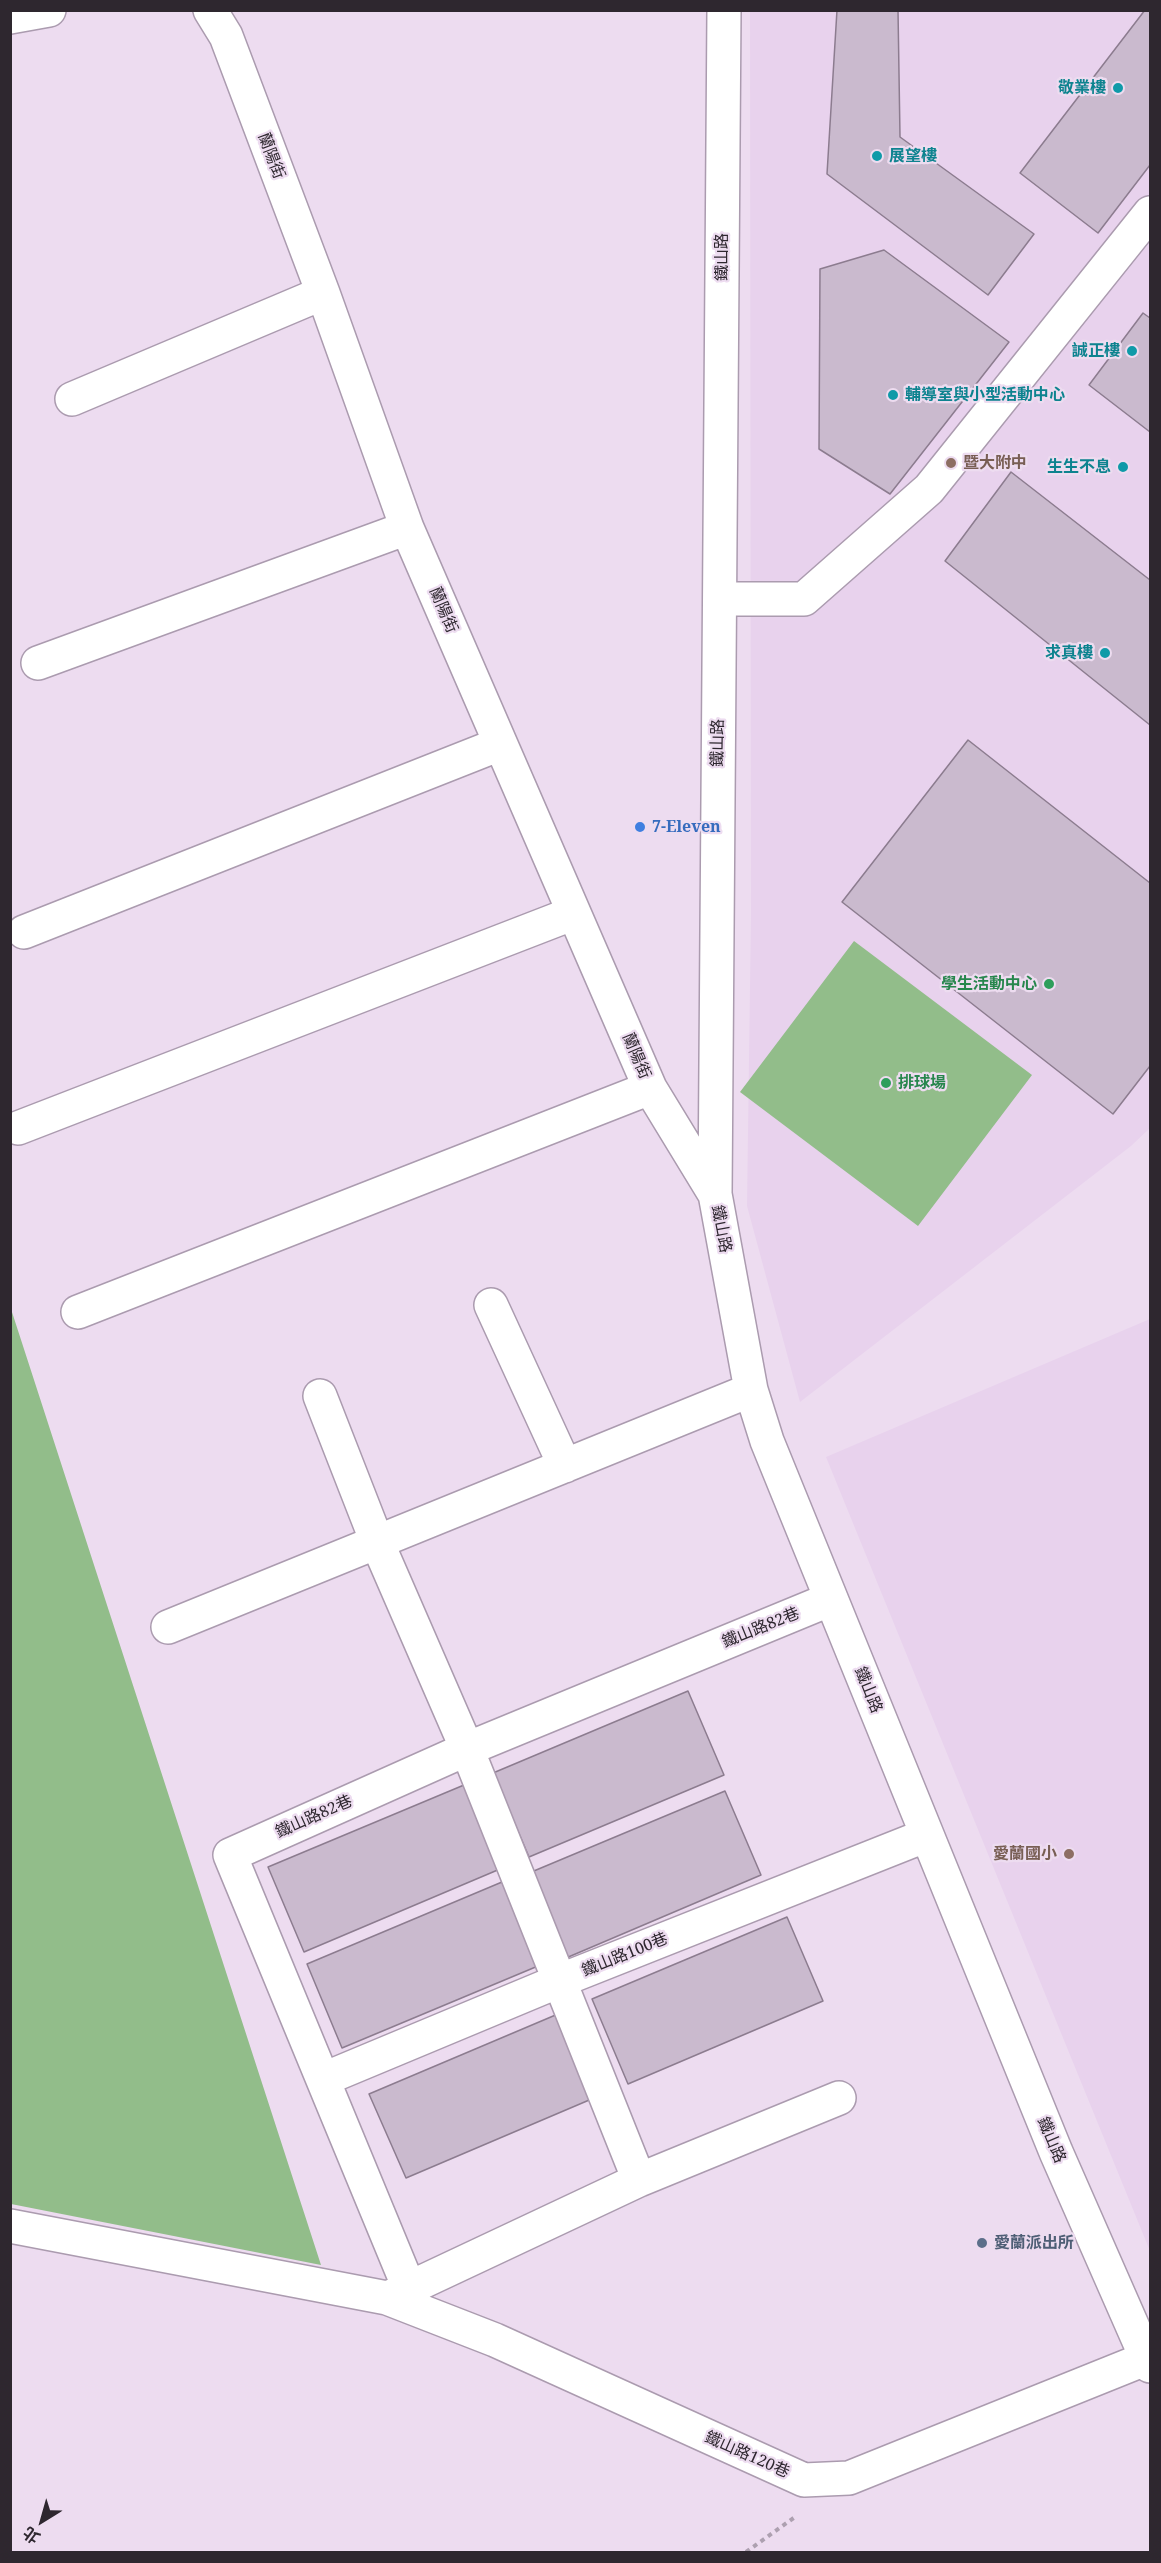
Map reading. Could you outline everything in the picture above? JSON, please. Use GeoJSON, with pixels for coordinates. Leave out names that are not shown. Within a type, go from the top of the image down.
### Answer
{"type":"FeatureCollection","features":[{"type":"Feature","properties":{"kind":"street"},"geometry":{"type":"LineString","coordinates":[[10,17],[49,10]]}},
{"type":"Feature","properties":{"kind":"street","name":"蘭陽街"},"geometry":{"type":"LineString","coordinates":[[210,10],[226,36],[323,293],[407,528],[650,1088],[715,1194]]}},
{"type":"Feature","properties":{"kind":"street","name":"鐵山路"},"geometry":{"type":"LineString","coordinates":[[724,10],[715,1194],[751,1390],[767,1441],[1056,2152],[1150,2360]]}},
{"type":"Feature","properties":{"kind":"street"},"geometry":{"type":"LineString","coordinates":[[720,599],[804,599],[929,489],[1150,213]]}},
{"type":"Feature","properties":{"kind":"street"},"geometry":{"type":"LineString","coordinates":[[72,399],[323,293]]}},
{"type":"Feature","properties":{"kind":"street"},"geometry":{"type":"LineString","coordinates":[[38,663],[407,528]]}},
{"type":"Feature","properties":{"kind":"street"},"geometry":{"type":"LineString","coordinates":[[24,932],[500,744]]}},
{"type":"Feature","properties":{"kind":"street"},"geometry":{"type":"LineString","coordinates":[[18,1128],[574,913]]}},
{"type":"Feature","properties":{"kind":"street"},"geometry":{"type":"LineString","coordinates":[[78,1312],[650,1088]]}},
{"type":"Feature","properties":{"kind":"street"},"geometry":{"type":"LineString","coordinates":[[491,1305],[565,1466]]}},
{"type":"Feature","properties":{"kind":"street"},"geometry":{"type":"LineString","coordinates":[[168,1627],[751,1390]]}},
{"type":"Feature","properties":{"kind":"street"},"geometry":{"type":"LineString","coordinates":[[320,1396],[377,1542],[467,1749],[639,2180]]}},
{"type":"Feature","properties":{"kind":"street","name":"鐵山路82巷"},"geometry":{"type":"LineString","coordinates":[[398,2293],[324,2079],[230,1855],[467,1749],[831,1599]]}},
{"type":"Feature","properties":{"kind":"street","name":"鐵山路100巷"},"geometry":{"type":"LineString","coordinates":[[324,2079],[927,1835]]}},
{"type":"Feature","properties":{"kind":"street"},"geometry":{"type":"LineString","coordinates":[[398,2293],[639,2180],[839,2098]]}},
{"type":"Feature","properties":{"kind":"street","name":"鐵山路120巷"},"geometry":{"type":"LineString","coordinates":[[10,2226],[398,2293],[495,2340],[804,2480],[849,2478],[1150,2360]]}},
{"type":"Feature","properties":{"kind":"shaded area","name":"暨大附中"},"geometry":{"type":"Polygon","coordinates":[[[750,11],[1150,11],[1150,1128],[1131,1146],[800,1402],[747,1206],[751,915],[750,11]]]}},
{"type":"Feature","properties":{"kind":"shaded area","name":"愛蘭國小"},"geometry":{"type":"Polygon","coordinates":[[[1150,1319],[1150,2251],[826,1457],[1150,1319]]]}},
{"type":"Feature","properties":{"kind":"green space","name":"排球場"},"geometry":{"type":"Polygon","coordinates":[[[854,941],[1032,1075],[918,1226],[740,1092],[854,941]]]}},
{"type":"Feature","properties":{"kind":"green space"},"geometry":{"type":"Polygon","coordinates":[[[11,1309],[321,2265],[11,2204],[11,1309]]]}},
{"type":"Feature","properties":{"kind":"building","name":"展望樓"},"geometry":{"type":"Polygon","coordinates":[[[837,10],[898,10],[900,137],[1034,234],[988,295],[827,174],[837,10]]]}},
{"type":"Feature","properties":{"kind":"building","name":"敬業樓"},"geometry":{"type":"Polygon","coordinates":[[[1145,10],[1150,10],[1150,165],[1098,233],[1020,173],[1145,10]]]}},
{"type":"Feature","properties":{"kind":"building","name":"輔導室與小型活動中心"},"geometry":{"type":"Polygon","coordinates":[[[884,250],[1009,342],[890,494],[819,449],[820,269],[884,250]]]}},
{"type":"Feature","properties":{"kind":"building","name":"誠正樓"},"geometry":{"type":"Polygon","coordinates":[[[1143,313],[1150,318],[1150,432],[1089,385],[1143,313]]]}},
{"type":"Feature","properties":{"kind":"building","name":"求真樓"},"geometry":{"type":"Polygon","coordinates":[[[1011,472],[1150,580],[1150,725],[945,561],[1011,472]]]}},
{"type":"Feature","properties":{"kind":"building","name":"學生活動中心"},"geometry":{"type":"Polygon","coordinates":[[[968,740],[1150,883],[1150,1066],[1113,1114],[842,902],[968,740]]]}},
{"type":"Feature","properties":{"kind":"building"},"geometry":{"type":"Polygon","coordinates":[[[688,1691],[724,1775],[529,1857],[493,1773],[688,1691]]]}},
{"type":"Feature","properties":{"kind":"building"},"geometry":{"type":"Polygon","coordinates":[[[464,1785],[500,1869],[304,1952],[268,1867],[464,1785]]]}},
{"type":"Feature","properties":{"kind":"building"},"geometry":{"type":"Polygon","coordinates":[[[725,1791],[761,1875],[566,1958],[529,1873],[725,1791]]]}},
{"type":"Feature","properties":{"kind":"building"},"geometry":{"type":"Polygon","coordinates":[[[502,1882],[538,1966],[342,2048],[307,1964],[502,1882]]]}},
{"type":"Feature","properties":{"kind":"building"},"geometry":{"type":"Polygon","coordinates":[[[787,1917],[823,2001],[628,2084],[592,1999],[787,1917]]]}},
{"type":"Feature","properties":{"kind":"building"},"geometry":{"type":"Polygon","coordinates":[[[565,2011],[601,2095],[406,2178],[369,2094],[565,2011]]]}},
{"type":"Feature","properties":{"kind":"place","name":"敬業樓"},"geometry":{"type":"Point","coordinates":[1118,88]}},
{"type":"Feature","properties":{"kind":"place","name":"展望樓"},"geometry":{"type":"Point","coordinates":[877,156]}},
{"type":"Feature","properties":{"kind":"place","name":"誠正樓"},"geometry":{"type":"Point","coordinates":[1132,351]}},
{"type":"Feature","properties":{"kind":"place","name":"輔導室與小型活動中心"},"geometry":{"type":"Point","coordinates":[893,395]}},
{"type":"Feature","properties":{"kind":"place","name":"暨大附中"},"geometry":{"type":"Point","coordinates":[951,463]}},
{"type":"Feature","properties":{"kind":"place","name":"生生不息"},"geometry":{"type":"Point","coordinates":[1123,467]}},
{"type":"Feature","properties":{"kind":"place","name":"求真樓"},"geometry":{"type":"Point","coordinates":[1105,653]}},
{"type":"Feature","properties":{"kind":"place","name":"7-Eleven"},"geometry":{"type":"Point","coordinates":[640,827]}},
{"type":"Feature","properties":{"kind":"place","name":"學生活動中心"},"geometry":{"type":"Point","coordinates":[1049,984]}},
{"type":"Feature","properties":{"kind":"place","name":"排球場"},"geometry":{"type":"Point","coordinates":[886,1083]}},
{"type":"Feature","properties":{"kind":"place","name":"愛蘭國小"},"geometry":{"type":"Point","coordinates":[1069,1854]}},
{"type":"Feature","properties":{"kind":"place","name":"愛蘭派出所"},"geometry":{"type":"Point","coordinates":[982,2243]}}]}
